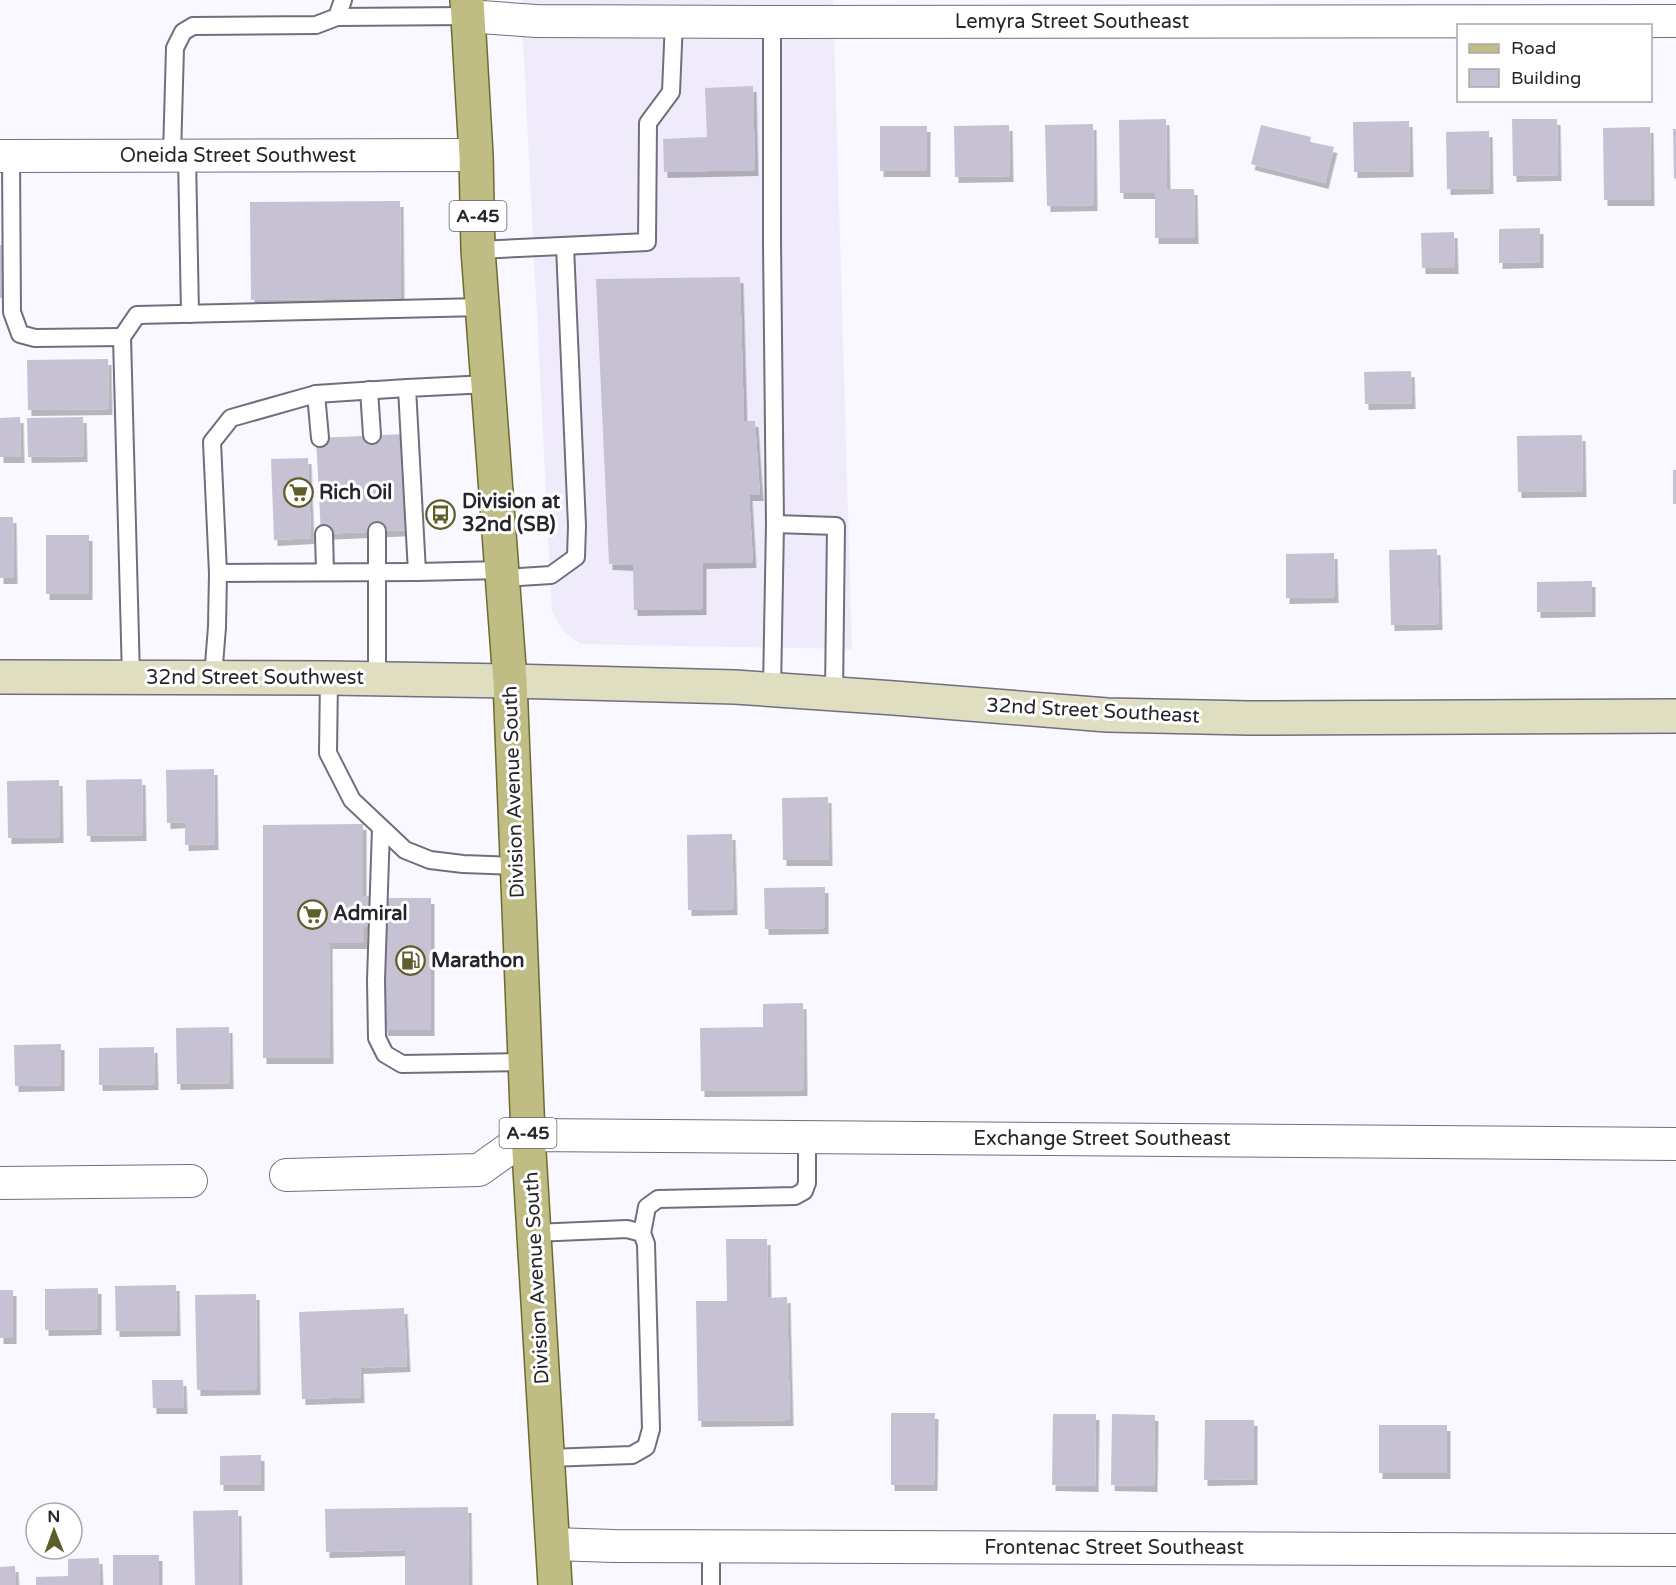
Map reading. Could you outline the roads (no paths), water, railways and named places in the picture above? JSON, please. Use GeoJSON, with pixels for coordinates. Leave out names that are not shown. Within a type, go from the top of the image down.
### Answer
{"type":"FeatureCollection","features":[{"type":"Feature","properties":{"kind":"main road","name":"Division Avenue South"},"geometry":{"type":"LineString","coordinates":[[467,8],[476,155],[478,250],[510,681],[528,1135],[555,1585]]}},
{"type":"Feature","properties":{"kind":"street","name":"Lemyra Street Southeast"},"geometry":{"type":"LineString","coordinates":[[467,8],[536,21],[1676,21]]}},
{"type":"Feature","properties":{"kind":"street","name":"Oneida Street Southwest"},"geometry":{"type":"LineString","coordinates":[[5,156],[476,155]]}},
{"type":"Feature","properties":{"kind":"street","name":"32nd Street Southwest"},"geometry":{"type":"LineString","coordinates":[[0,677],[510,681]]}},
{"type":"Feature","properties":{"kind":"street","name":"32nd Street Southeast"},"geometry":{"type":"LineString","coordinates":[[510,681],[772,689],[1107,715],[1249,718],[1676,716]]}},
{"type":"Feature","properties":{"kind":"street","name":"Exchange Street Southeast"},"geometry":{"type":"LineString","coordinates":[[528,1135],[1676,1144]]}},
{"type":"Feature","properties":{"kind":"street"},"geometry":{"type":"LineString","coordinates":[[286,1175],[479,1170],[528,1135]]}},
{"type":"Feature","properties":{"kind":"street"},"geometry":{"type":"LineString","coordinates":[[0,1183],[191,1181]]}},
{"type":"Feature","properties":{"kind":"street","name":"Frontenac Street Southeast"},"geometry":{"type":"LineString","coordinates":[[553,1544],[1676,1550]]}},
{"type":"Feature","properties":{"kind":"lane"},"geometry":{"type":"LineString","coordinates":[[338,17],[343,0]]}},
{"type":"Feature","properties":{"kind":"lane"},"geometry":{"type":"LineString","coordinates":[[190,314],[175,48],[183,32],[194,26],[316,25],[338,17],[467,8]]}},
{"type":"Feature","properties":{"kind":"lane"},"geometry":{"type":"LineString","coordinates":[[478,250],[647,242],[648,123],[671,92],[674,21]]}},
{"type":"Feature","properties":{"kind":"lane"},"geometry":{"type":"LineString","coordinates":[[772,22],[775,524],[772,689]]}},
{"type":"Feature","properties":{"kind":"lane"},"geometry":{"type":"LineString","coordinates":[[5,156],[12,312],[20,334],[35,338],[122,337]]}},
{"type":"Feature","properties":{"kind":"lane"},"geometry":{"type":"LineString","coordinates":[[218,573],[417,572],[551,575],[576,558],[577,526],[565,246]]}},
{"type":"Feature","properties":{"kind":"lane"},"geometry":{"type":"LineString","coordinates":[[131,677],[122,337],[137,315],[482,307]]}},
{"type":"Feature","properties":{"kind":"lane"},"geometry":{"type":"LineString","coordinates":[[213,677],[218,573],[212,442],[231,418],[316,394],[488,384]]}},
{"type":"Feature","properties":{"kind":"lane"},"geometry":{"type":"LineString","coordinates":[[407,388],[417,572]]}},
{"type":"Feature","properties":{"kind":"lane"},"geometry":{"type":"LineString","coordinates":[[369,390],[372,435]]}},
{"type":"Feature","properties":{"kind":"lane"},"geometry":{"type":"LineString","coordinates":[[316,394],[320,438]]}},
{"type":"Feature","properties":{"kind":"lane"},"geometry":{"type":"LineString","coordinates":[[775,524],[836,526],[834,694]]}},
{"type":"Feature","properties":{"kind":"lane"},"geometry":{"type":"LineString","coordinates":[[377,531],[377,679]]}},
{"type":"Feature","properties":{"kind":"lane"},"geometry":{"type":"LineString","coordinates":[[324,534],[326,572]]}},
{"type":"Feature","properties":{"kind":"lane"},"geometry":{"type":"LineString","coordinates":[[329,678],[328,753],[352,800],[405,850],[430,860],[517,866]]}},
{"type":"Feature","properties":{"kind":"lane"},"geometry":{"type":"LineString","coordinates":[[381,828],[376,980],[377,1038],[384,1054],[402,1064],[525,1062]]}},
{"type":"Feature","properties":{"kind":"lane"},"geometry":{"type":"LineString","coordinates":[[548,1458],[632,1455],[646,1447],[651,1429],[646,1244],[642,1233],[647,1207],[658,1199],[795,1196],[804,1191],[807,1183],[807,1137]]}},
{"type":"Feature","properties":{"kind":"lane"},"geometry":{"type":"LineString","coordinates":[[534,1233],[627,1229],[642,1233]]}},
{"type":"Feature","properties":{"kind":"lane"},"geometry":{"type":"LineString","coordinates":[[711,1546],[711,1585]]}},
{"type":"Feature","properties":{"kind":"place","name":"Rich Oil"},"geometry":{"type":"Point","coordinates":[298,493]}},
{"type":"Feature","properties":{"kind":"place","name":"Division at 32nd (SB)"},"geometry":{"type":"Point","coordinates":[441,514]}},
{"type":"Feature","properties":{"kind":"place","name":"Admiral"},"geometry":{"type":"Point","coordinates":[312,914]}},
{"type":"Feature","properties":{"kind":"place","name":"Marathon"},"geometry":{"type":"Point","coordinates":[410,961]}}]}
